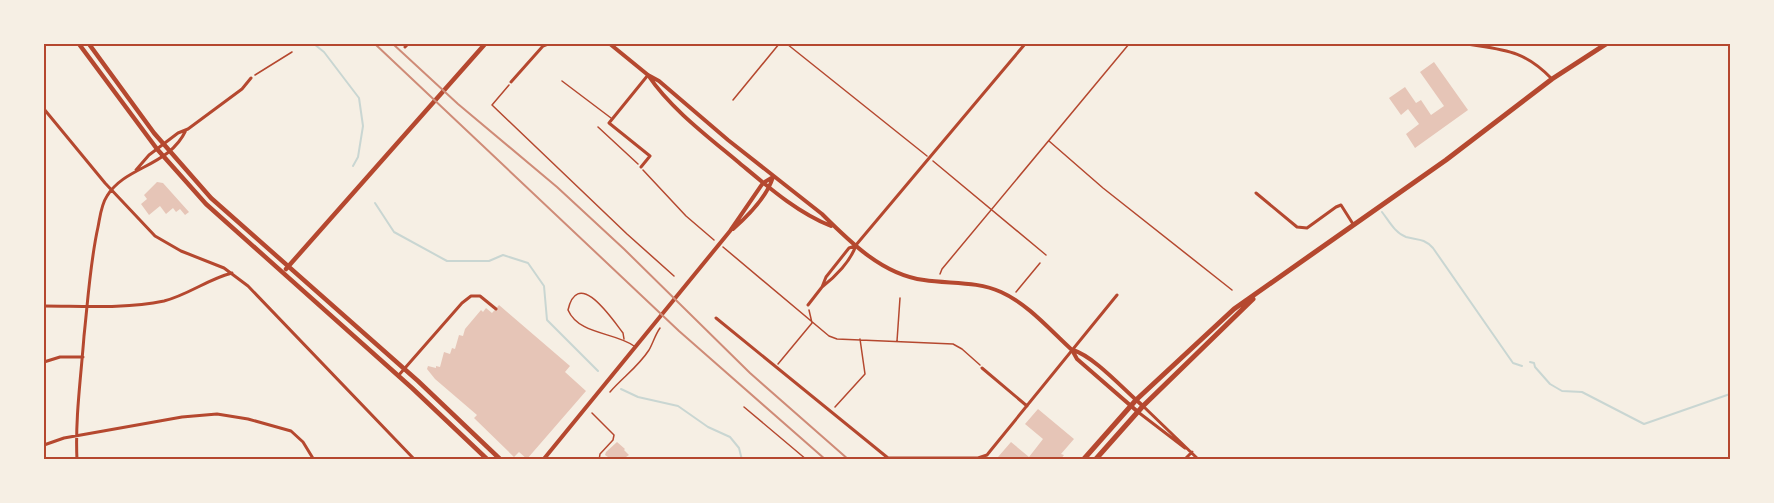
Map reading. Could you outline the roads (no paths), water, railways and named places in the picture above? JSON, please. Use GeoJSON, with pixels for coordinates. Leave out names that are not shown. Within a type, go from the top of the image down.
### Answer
{"type":"FeatureCollection","features":[{"type":"Feature","properties":{"kind":"main road"},"geometry":{"type":"LineString","coordinates":[[79,44],[157,149],[206,204],[488,459]]}},
{"type":"Feature","properties":{"kind":"main road"},"geometry":{"type":"LineString","coordinates":[[89,44],[164,144],[211,198],[404,369],[501,459]]}},
{"type":"Feature","properties":{"kind":"main road"},"geometry":{"type":"LineString","coordinates":[[282,273],[485,44]]}},
{"type":"Feature","properties":{"kind":"main road"},"geometry":{"type":"LineString","coordinates":[[1083,459],[1130,406],[1215,326],[1353,224],[1446,160],[1552,79],[1602,45]]}},
{"type":"Feature","properties":{"kind":"main road"},"geometry":{"type":"LineString","coordinates":[[1095,459],[1143,406],[1261,291]]}},
{"type":"Feature","properties":{"kind":"street"},"geometry":{"type":"LineString","coordinates":[[511,82],[543,46],[548,44]]}},
{"type":"Feature","properties":{"kind":"street"},"geometry":{"type":"LineString","coordinates":[[610,44],[656,79],[877,261],[896,272],[922,280],[975,285],[1000,291],[1012,298],[1072,350],[1077,359],[1130,406],[1191,452]]}},
{"type":"Feature","properties":{"kind":"street"},"geometry":{"type":"LineString","coordinates":[[808,304],[849,248],[856,245],[1025,44]]}},
{"type":"Feature","properties":{"kind":"street"},"geometry":{"type":"LineString","coordinates":[[1467,44],[1521,54],[1538,65],[1552,79]]}},
{"type":"Feature","properties":{"kind":"street"},"geometry":{"type":"LineString","coordinates":[[641,167],[650,156],[609,123],[648,75]]}},
{"type":"Feature","properties":{"kind":"street"},"geometry":{"type":"LineString","coordinates":[[648,75],[695,127],[763,183],[795,206],[833,226]]}},
{"type":"Feature","properties":{"kind":"street"},"geometry":{"type":"LineString","coordinates":[[77,459],[76,437],[87,308],[100,216],[105,198],[157,149],[242,89],[251,78]]}},
{"type":"Feature","properties":{"kind":"street"},"geometry":{"type":"LineString","coordinates":[[44,109],[134,216],[155,236],[181,251],[232,273],[248,286],[415,459]]}},
{"type":"Feature","properties":{"kind":"street"},"geometry":{"type":"LineString","coordinates":[[135,172],[164,156],[182,139],[186,130]]}},
{"type":"Feature","properties":{"kind":"street"},"geometry":{"type":"LineString","coordinates":[[543,459],[730,231],[763,183],[774,177]]}},
{"type":"Feature","properties":{"kind":"street"},"geometry":{"type":"LineString","coordinates":[[730,231],[743,220],[770,188],[774,177]]}},
{"type":"Feature","properties":{"kind":"street"},"geometry":{"type":"LineString","coordinates":[[1256,193],[1297,227],[1306,228],[1336,207],[1341,206],[1353,224]]}},
{"type":"Feature","properties":{"kind":"street"},"geometry":{"type":"LineString","coordinates":[[44,306],[87,308],[164,301],[232,273]]}},
{"type":"Feature","properties":{"kind":"street"},"geometry":{"type":"LineString","coordinates":[[716,318],[888,458],[978,458],[987,455],[1118,295]]}},
{"type":"Feature","properties":{"kind":"street"},"geometry":{"type":"LineString","coordinates":[[398,376],[462,303],[471,296],[480,296],[496,309]]}},
{"type":"Feature","properties":{"kind":"street"},"geometry":{"type":"LineString","coordinates":[[1072,350],[1082,353],[1092,361],[1199,459]]}},
{"type":"Feature","properties":{"kind":"street"},"geometry":{"type":"LineString","coordinates":[[44,362],[60,357],[83,357]]}},
{"type":"Feature","properties":{"kind":"street"},"geometry":{"type":"LineString","coordinates":[[982,368],[1028,406]]}},
{"type":"Feature","properties":{"kind":"street"},"geometry":{"type":"LineString","coordinates":[[44,445],[64,438],[182,417],[217,414],[248,419],[291,431],[303,442],[314,459]]}},
{"type":"Feature","properties":{"kind":"street"},"geometry":{"type":"LineString","coordinates":[[1184,459],[1191,452]]}},
{"type":"Feature","properties":{"kind":"lane"},"geometry":{"type":"LineString","coordinates":[[561,81],[607,117],[612,118]]}},
{"type":"Feature","properties":{"kind":"lane"},"geometry":{"type":"LineString","coordinates":[[624,339],[623,333],[605,310],[586,294],[582,292],[575,295],[570,301],[568,310],[574,320],[596,331],[624,339],[635,347]]}},
{"type":"Feature","properties":{"kind":"waterway"},"geometry":{"type":"LineString","coordinates":[[314,44],[324,52],[359,98],[363,126],[358,157],[353,166]]}},
{"type":"Feature","properties":{"kind":"waterway"},"geometry":{"type":"LineString","coordinates":[[375,203],[394,232],[447,261],[489,261],[503,255],[528,263],[544,286],[547,320],[598,371]]}},
{"type":"Feature","properties":{"kind":"waterway"},"geometry":{"type":"LineString","coordinates":[[1382,212],[1399,233],[1423,241],[1433,248],[1513,363],[1522,366]]}},
{"type":"Feature","properties":{"kind":"waterway"},"geometry":{"type":"LineString","coordinates":[[1530,362],[1534,363],[1550,384],[1562,391],[1582,392],[1644,424],[1730,394]]}},
{"type":"Feature","properties":{"kind":"waterway"},"geometry":{"type":"LineString","coordinates":[[621,389],[638,397],[678,406],[708,427],[730,437],[739,448],[742,460]]}},
{"type":"Feature","properties":{"kind":"railway"},"geometry":{"type":"LineString","coordinates":[[375,44],[679,331],[826,460]]}},
{"type":"Feature","properties":{"kind":"railway"},"geometry":{"type":"LineString","coordinates":[[393,44],[458,104],[557,187],[624,249],[750,373],[849,460]]}}]}
